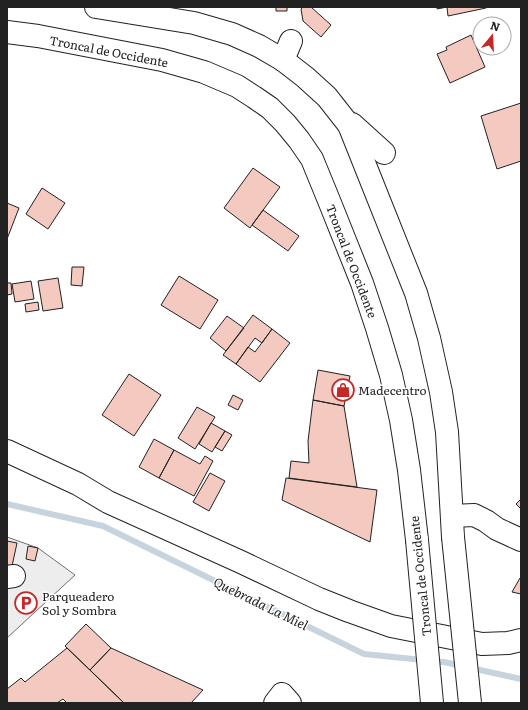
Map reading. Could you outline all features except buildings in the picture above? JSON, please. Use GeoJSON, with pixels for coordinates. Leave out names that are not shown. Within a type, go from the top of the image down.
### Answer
{"type":"FeatureCollection","features":[{"type":"Feature","properties":{"kind":"main road"},"geometry":{"type":"LineString","coordinates":[[96,7],[194,23],[232,34],[259,46],[287,50],[306,77],[327,97],[349,125],[416,293],[429,338],[441,392],[447,432],[453,537],[470,703]]}},
{"type":"Feature","properties":{"kind":"main road","name":"Troncal de Occidente"},"geometry":{"type":"LineString","coordinates":[[7,32],[38,36],[162,60],[204,72],[237,86],[270,108],[285,123],[312,159],[362,284],[391,375],[401,420],[409,470],[417,540],[432,703]]}},
{"type":"Feature","properties":{"kind":"main road"},"geometry":{"type":"LineString","coordinates":[[349,125],[352,124],[384,153]]}},
{"type":"Feature","properties":{"kind":"main road"},"geometry":{"type":"LineString","coordinates":[[7,450],[78,484],[108,502],[319,599],[349,611],[391,626],[482,644],[508,643],[521,640]]}},
{"type":"Feature","properties":{"kind":"main road"},"geometry":{"type":"LineString","coordinates":[[452,516],[474,515],[497,529],[521,540]]}},
{"type":"Feature","properties":{"kind":"main road"},"geometry":{"type":"LineString","coordinates":[[275,703],[282,694],[290,703]]}},
{"type":"Feature","properties":{"kind":"shaded area","name":"Parqueadero Sol y Sombra"},"geometry":{"type":"Polygon","coordinates":[[[7,537],[38,548],[75,575],[7,638],[7,537]]]}},
{"type":"Feature","properties":{"kind":"waterway","name":"Quebrada La Miel"},"geometry":{"type":"LineString","coordinates":[[7,504],[103,526],[364,654],[423,660]]}},
{"type":"Feature","properties":{"kind":"waterway","name":"Quebrada La Miel"},"geometry":{"type":"LineString","coordinates":[[432,661],[444,662],[521,679]]}},
{"type":"Feature","properties":{"kind":"place","name":"Madecentro"},"geometry":{"type":"Point","coordinates":[343,390]}},
{"type":"Feature","properties":{"kind":"place","name":"Parqueadero Sol y Sombra"},"geometry":{"type":"Point","coordinates":[26,603]}}]}
